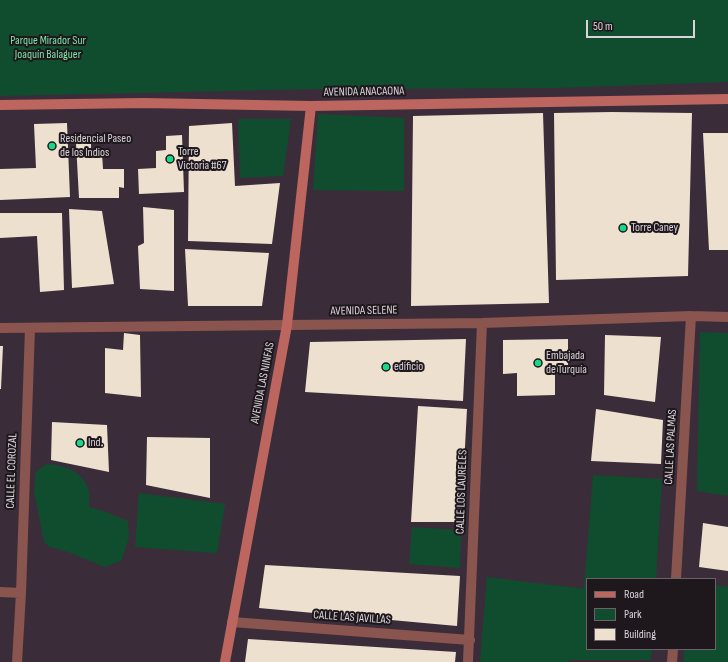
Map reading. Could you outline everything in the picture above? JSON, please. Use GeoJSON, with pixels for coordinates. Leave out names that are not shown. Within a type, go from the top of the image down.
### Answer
{"type":"FeatureCollection","features":[{"type":"Feature","properties":{"kind":"main road","name":"AVENIDA ANACAONA"},"geometry":{"type":"LineString","coordinates":[[0,105],[144,103],[311,106],[728,99]]}},
{"type":"Feature","properties":{"kind":"main road","name":"AVENIDA LAS NINFAS"},"geometry":{"type":"LineString","coordinates":[[225,662],[287,325],[311,106]]}},
{"type":"Feature","properties":{"kind":"street","name":"AVENIDA SELENE"},"geometry":{"type":"LineString","coordinates":[[0,328],[482,323],[691,316],[728,317]]}},
{"type":"Feature","properties":{"kind":"street","name":"CALLE LAS PALMAS"},"geometry":{"type":"LineString","coordinates":[[676,578],[691,316]]}},
{"type":"Feature","properties":{"kind":"street","name":"CALLE LOS LAURELES"},"geometry":{"type":"LineString","coordinates":[[468,662],[482,323]]}},
{"type":"Feature","properties":{"kind":"street","name":"CALLE EL COROZAL"},"geometry":{"type":"LineString","coordinates":[[17,662],[21,593],[30,328]]}},
{"type":"Feature","properties":{"kind":"street"},"geometry":{"type":"LineString","coordinates":[[0,592],[21,593]]}},
{"type":"Feature","properties":{"kind":"street","name":"CALLE LAS JAVILLAS"},"geometry":{"type":"LineString","coordinates":[[232,622],[470,640]]}},
{"type":"Feature","properties":{"kind":"street"},"geometry":{"type":"LineString","coordinates":[[672,662],[673,650]]}},
{"type":"Feature","properties":{"kind":"green space","name":"Parque Mirador Sur Joaquín Balaguer"},"geometry":{"type":"Polygon","coordinates":[[[0,0],[728,0],[728,82],[557,88],[315,89],[0,96],[0,0]]]}},
{"type":"Feature","properties":{"kind":"green space"},"geometry":{"type":"Polygon","coordinates":[[[318,114],[404,118],[404,191],[313,190],[318,114]]]}},
{"type":"Feature","properties":{"kind":"green space"},"geometry":{"type":"Polygon","coordinates":[[[238,119],[291,119],[283,176],[240,178],[238,119]]]}},
{"type":"Feature","properties":{"kind":"green space"},"geometry":{"type":"Polygon","coordinates":[[[700,332],[728,333],[728,496],[697,491],[700,332]]]}},
{"type":"Feature","properties":{"kind":"green space"},"geometry":{"type":"Polygon","coordinates":[[[46,464],[65,467],[81,477],[89,490],[89,507],[128,521],[129,537],[122,560],[105,567],[68,552],[50,547],[44,542],[34,491],[36,472],[46,464]]]}},
{"type":"Feature","properties":{"kind":"green space"},"geometry":{"type":"Polygon","coordinates":[[[593,475],[662,479],[656,578],[586,578],[586,650],[652,650],[651,660],[480,662],[487,577],[584,589],[593,475]]]}},
{"type":"Feature","properties":{"kind":"green space"},"geometry":{"type":"Polygon","coordinates":[[[139,493],[225,504],[217,553],[135,547],[139,493]]]}},
{"type":"Feature","properties":{"kind":"green space"},"geometry":{"type":"Polygon","coordinates":[[[412,527],[461,530],[460,568],[409,564],[412,527]]]}},
{"type":"Feature","properties":{"kind":"green space"},"geometry":{"type":"Polygon","coordinates":[[[716,585],[728,587],[728,662],[684,662],[684,650],[716,650],[716,585]]]}},
{"type":"Feature","properties":{"kind":"building"},"geometry":{"type":"Polygon","coordinates":[[[543,113],[549,303],[411,306],[413,116],[543,113]]]}},
{"type":"Feature","properties":{"kind":"building","name":"Torre Caney"},"geometry":{"type":"Polygon","coordinates":[[[554,113],[692,113],[688,276],[556,280],[554,113]]]}},
{"type":"Feature","properties":{"kind":"building","name":"Residencial Paseo de los Indios"},"geometry":{"type":"Polygon","coordinates":[[[67,123],[70,197],[0,200],[0,169],[36,168],[34,124],[67,123]]]}},
{"type":"Feature","properties":{"kind":"building"},"geometry":{"type":"Polygon","coordinates":[[[232,123],[235,186],[280,183],[272,244],[188,241],[189,126],[232,123]]]}},
{"type":"Feature","properties":{"kind":"building"},"geometry":{"type":"Polygon","coordinates":[[[703,133],[728,133],[728,250],[709,250],[703,133]]]}},
{"type":"Feature","properties":{"kind":"building","name":"Torre Victoria #67"},"geometry":{"type":"Polygon","coordinates":[[[182,135],[184,192],[139,194],[138,169],[156,168],[156,151],[166,150],[166,136],[182,135]]]}},
{"type":"Feature","properties":{"kind":"building"},"geometry":{"type":"Polygon","coordinates":[[[76,143],[91,144],[91,153],[102,153],[103,169],[124,169],[124,188],[119,187],[119,198],[79,198],[76,143]]]}},
{"type":"Feature","properties":{"kind":"building"},"geometry":{"type":"Polygon","coordinates":[[[143,207],[174,210],[174,291],[140,289],[138,246],[144,243],[143,207]]]}},
{"type":"Feature","properties":{"kind":"building"},"geometry":{"type":"Polygon","coordinates":[[[69,209],[102,211],[114,284],[72,288],[69,209]]]}},
{"type":"Feature","properties":{"kind":"building"},"geometry":{"type":"Polygon","coordinates":[[[0,213],[62,213],[64,290],[40,292],[37,236],[0,238],[0,213]]]}},
{"type":"Feature","properties":{"kind":"building"},"geometry":{"type":"Polygon","coordinates":[[[185,249],[269,253],[262,306],[188,306],[185,249]]]}},
{"type":"Feature","properties":{"kind":"building"},"geometry":{"type":"Polygon","coordinates":[[[124,333],[140,335],[141,397],[105,393],[105,348],[123,350],[124,333]]]}},
{"type":"Feature","properties":{"kind":"building"},"geometry":{"type":"Polygon","coordinates":[[[605,335],[661,337],[655,402],[604,395],[605,335]]]}},
{"type":"Feature","properties":{"kind":"building","name":"edificio"},"geometry":{"type":"Polygon","coordinates":[[[466,339],[463,401],[305,392],[310,342],[466,339]]]}},
{"type":"Feature","properties":{"kind":"building"},"geometry":{"type":"Polygon","coordinates":[[[568,339],[568,372],[555,372],[555,395],[517,396],[517,373],[503,374],[503,340],[568,339]]]}},
{"type":"Feature","properties":{"kind":"building"},"geometry":{"type":"Polygon","coordinates":[[[0,346],[3,346],[1,389],[0,389],[0,346]]]}},
{"type":"Feature","properties":{"kind":"building"},"geometry":{"type":"Polygon","coordinates":[[[418,406],[467,409],[461,522],[411,522],[418,406]]]}},
{"type":"Feature","properties":{"kind":"building"},"geometry":{"type":"Polygon","coordinates":[[[596,409],[663,420],[661,464],[591,461],[596,409]]]}},
{"type":"Feature","properties":{"kind":"building","name":"Ind."},"geometry":{"type":"Polygon","coordinates":[[[52,422],[107,425],[109,472],[51,460],[52,422]]]}},
{"type":"Feature","properties":{"kind":"building"},"geometry":{"type":"Polygon","coordinates":[[[147,437],[210,438],[210,498],[146,485],[147,437]]]}},
{"type":"Feature","properties":{"kind":"building"},"geometry":{"type":"Polygon","coordinates":[[[703,523],[728,527],[728,571],[699,567],[703,523]]]}},
{"type":"Feature","properties":{"kind":"building"},"geometry":{"type":"Polygon","coordinates":[[[265,565],[460,576],[457,626],[259,608],[265,565]]]}},
{"type":"Feature","properties":{"kind":"building"},"geometry":{"type":"Polygon","coordinates":[[[248,639],[456,652],[455,662],[245,662],[248,639]]]}},
{"type":"Feature","properties":{"kind":"place","name":"Residencial Paseo de los Indios"},"geometry":{"type":"Point","coordinates":[52,146]}},
{"type":"Feature","properties":{"kind":"place","name":"Torre Victoria #67"},"geometry":{"type":"Point","coordinates":[170,159]}},
{"type":"Feature","properties":{"kind":"place","name":"Torre Caney"},"geometry":{"type":"Point","coordinates":[623,228]}},
{"type":"Feature","properties":{"kind":"place","name":"Embajada de Turquía"},"geometry":{"type":"Point","coordinates":[538,363]}},
{"type":"Feature","properties":{"kind":"place","name":"edificio"},"geometry":{"type":"Point","coordinates":[386,367]}},
{"type":"Feature","properties":{"kind":"place","name":"Ind."},"geometry":{"type":"Point","coordinates":[80,443]}}]}
